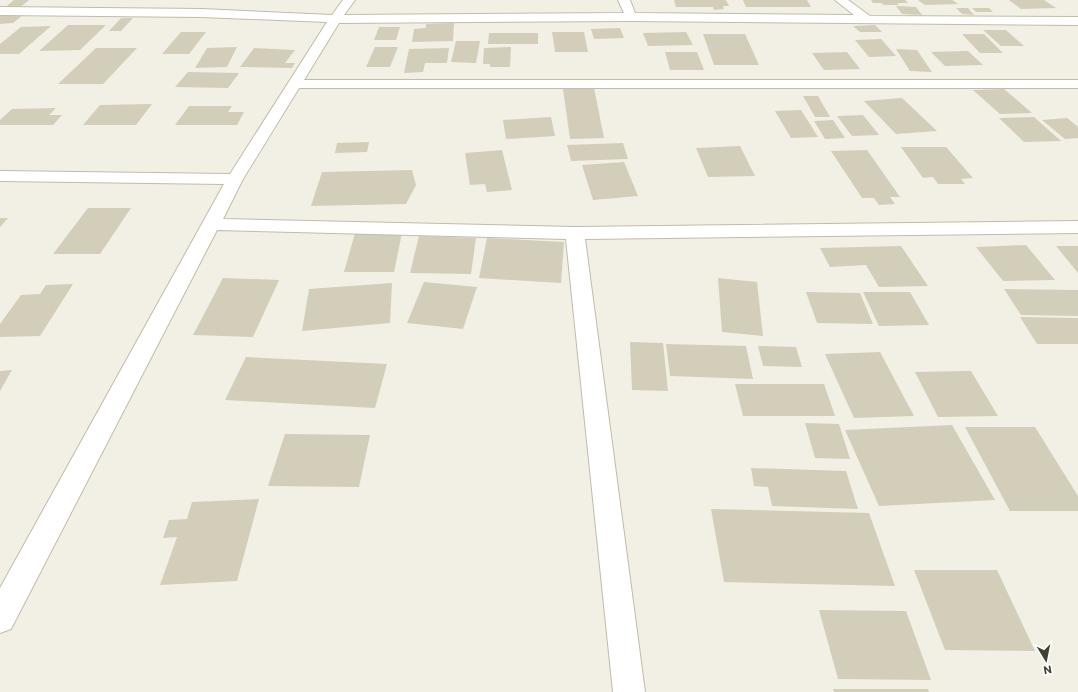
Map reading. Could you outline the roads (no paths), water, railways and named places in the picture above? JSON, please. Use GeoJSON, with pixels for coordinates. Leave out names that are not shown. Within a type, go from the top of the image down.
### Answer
{"type":"FeatureCollection","features":[{"type":"Feature","properties":{"kind":"street"},"geometry":{"type":"LineString","coordinates":[[202,13],[218,0]]}},
{"type":"Feature","properties":{"kind":"street"},"geometry":{"type":"LineString","coordinates":[[0,618],[235,179],[335,19],[349,0]]}},
{"type":"Feature","properties":{"kind":"street"},"geometry":{"type":"LineString","coordinates":[[624,0],[631,17]]}},
{"type":"Feature","properties":{"kind":"street"},"geometry":{"type":"LineString","coordinates":[[841,0],[868,20]]}},
{"type":"Feature","properties":{"kind":"street"},"geometry":{"type":"LineString","coordinates":[[0,11],[202,13],[335,19],[631,17],[1078,21]]}},
{"type":"Feature","properties":{"kind":"street"},"geometry":{"type":"LineString","coordinates":[[295,84],[1078,84]]}},
{"type":"Feature","properties":{"kind":"street"},"geometry":{"type":"LineString","coordinates":[[0,176],[235,179]]}},
{"type":"Feature","properties":{"kind":"street"},"geometry":{"type":"LineString","coordinates":[[211,224],[575,233],[1078,227]]}},
{"type":"Feature","properties":{"kind":"street"},"geometry":{"type":"LineString","coordinates":[[575,233],[629,692]]}}]}
